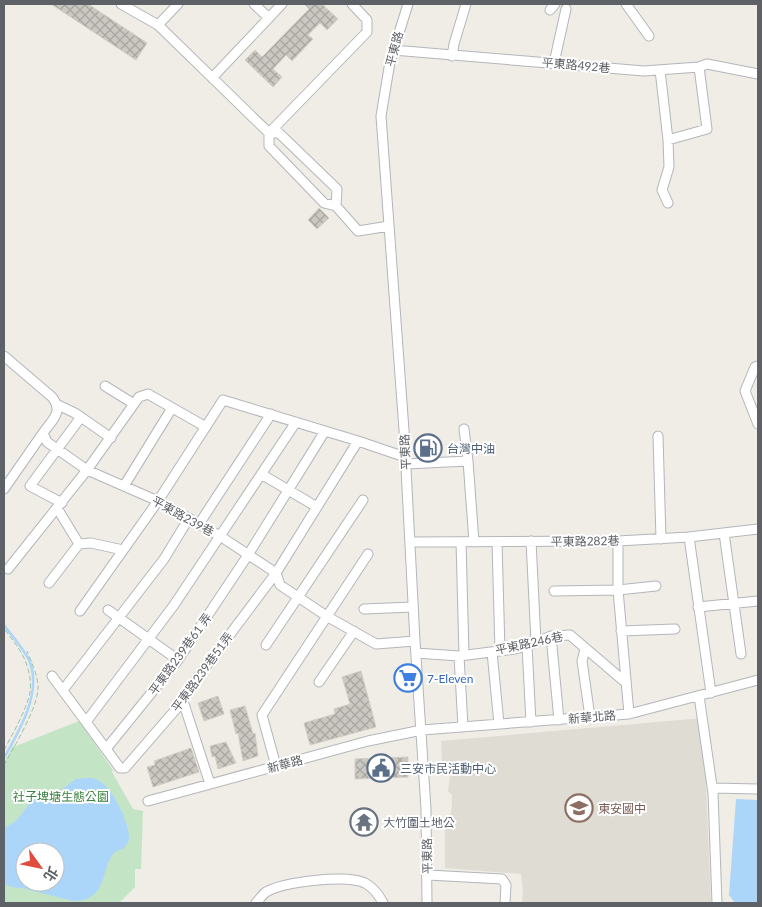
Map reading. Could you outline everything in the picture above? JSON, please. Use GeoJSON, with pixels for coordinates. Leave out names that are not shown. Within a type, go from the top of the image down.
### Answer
{"type":"FeatureCollection","features":[{"type":"Feature","properties":{"kind":"street"},"geometry":{"type":"LineString","coordinates":[[121,4],[158,25],[269,134]]}},
{"type":"Feature","properties":{"kind":"street"},"geometry":{"type":"LineString","coordinates":[[158,25],[178,4]]}},
{"type":"Feature","properties":{"kind":"street"},"geometry":{"type":"LineString","coordinates":[[254,4],[269,18]]}},
{"type":"Feature","properties":{"kind":"street"},"geometry":{"type":"LineString","coordinates":[[212,78],[282,4]]}},
{"type":"Feature","properties":{"kind":"street"},"geometry":{"type":"LineString","coordinates":[[352,4],[368,20],[367,32],[269,134],[268,146],[324,202],[336,206],[358,231],[389,226]]}},
{"type":"Feature","properties":{"kind":"street","name":"平東路"},"geometry":{"type":"LineString","coordinates":[[408,4],[393,50],[381,116],[405,461],[414,641],[422,730],[428,875],[427,903]]}},
{"type":"Feature","properties":{"kind":"street"},"geometry":{"type":"LineString","coordinates":[[452,56],[460,19],[466,4]]}},
{"type":"Feature","properties":{"kind":"street"},"geometry":{"type":"LineString","coordinates":[[626,4],[649,36]]}},
{"type":"Feature","properties":{"kind":"street"},"geometry":{"type":"LineString","coordinates":[[554,63],[566,9]]}},
{"type":"Feature","properties":{"kind":"street","name":"平東路492巷"},"geometry":{"type":"LineString","coordinates":[[393,50],[644,71],[699,67],[708,64],[758,74]]}},
{"type":"Feature","properties":{"kind":"street"},"geometry":{"type":"LineString","coordinates":[[668,140],[706,129],[699,67]]}},
{"type":"Feature","properties":{"kind":"street"},"geometry":{"type":"LineString","coordinates":[[660,70],[669,167],[662,190],[668,203]]}},
{"type":"Feature","properties":{"kind":"street"},"geometry":{"type":"LineString","coordinates":[[269,134],[279,133],[336,190],[336,206]]}},
{"type":"Feature","properties":{"kind":"street"},"geometry":{"type":"LineString","coordinates":[[4,356],[52,397],[58,405],[81,417],[110,438]]}},
{"type":"Feature","properties":{"kind":"street"},"geometry":{"type":"LineString","coordinates":[[758,366],[755,366],[745,391],[758,424]]}},
{"type":"Feature","properties":{"kind":"street"},"geometry":{"type":"LineString","coordinates":[[105,386],[134,404]]}},
{"type":"Feature","properties":{"kind":"street"},"geometry":{"type":"LineString","coordinates":[[8,569],[88,470],[139,397],[148,394],[206,427]]}},
{"type":"Feature","properties":{"kind":"street"},"geometry":{"type":"LineString","coordinates":[[80,611],[158,501],[223,400],[358,440],[405,461],[468,460]]}},
{"type":"Feature","properties":{"kind":"street"},"geometry":{"type":"LineString","coordinates":[[4,489],[58,411],[58,405]]}},
{"type":"Feature","properties":{"kind":"street"},"geometry":{"type":"LineString","coordinates":[[124,486],[172,408]]}},
{"type":"Feature","properties":{"kind":"street"},"geometry":{"type":"LineString","coordinates":[[199,524],[271,414]]}},
{"type":"Feature","properties":{"kind":"street"},"geometry":{"type":"LineString","coordinates":[[79,544],[59,505],[30,486],[81,417]]}},
{"type":"Feature","properties":{"kind":"street"},"geometry":{"type":"LineString","coordinates":[[86,722],[174,605],[296,422]]}},
{"type":"Feature","properties":{"kind":"street","name":"平東路239巷61 弄"},"geometry":{"type":"LineString","coordinates":[[106,749],[178,660],[248,555],[325,430]]}},
{"type":"Feature","properties":{"kind":"street"},"geometry":{"type":"LineString","coordinates":[[464,430],[474,542]]}},
{"type":"Feature","properties":{"kind":"street","name":"平東路239巷"},"geometry":{"type":"LineString","coordinates":[[43,432],[47,442],[88,470],[158,501],[220,536],[276,573],[280,584],[328,617],[376,644],[414,641]]}},
{"type":"Feature","properties":{"kind":"street"},"geometry":{"type":"LineString","coordinates":[[658,436],[661,538]]}},
{"type":"Feature","properties":{"kind":"street","name":"平東路239巷51弄"},"geometry":{"type":"LineString","coordinates":[[106,749],[120,768],[125,768],[183,701],[192,685],[276,573],[358,440]]}},
{"type":"Feature","properties":{"kind":"street"},"geometry":{"type":"LineString","coordinates":[[261,474],[316,507]]}},
{"type":"Feature","properties":{"kind":"street"},"geometry":{"type":"LineString","coordinates":[[266,645],[300,597],[363,500]]}},
{"type":"Feature","properties":{"kind":"street"},"geometry":{"type":"LineString","coordinates":[[63,690],[164,559],[189,518]]}},
{"type":"Feature","properties":{"kind":"street","name":"平東路282巷"},"geometry":{"type":"LineString","coordinates":[[410,542],[618,540],[689,537],[758,529]]}},
{"type":"Feature","properties":{"kind":"street"},"geometry":{"type":"LineString","coordinates":[[724,533],[741,654]]}},
{"type":"Feature","properties":{"kind":"street"},"geometry":{"type":"LineString","coordinates":[[689,537],[711,693]]}},
{"type":"Feature","properties":{"kind":"street"},"geometry":{"type":"LineString","coordinates":[[618,540],[618,590],[629,714]]}},
{"type":"Feature","properties":{"kind":"street"},"geometry":{"type":"LineString","coordinates":[[531,541],[536,642]]}},
{"type":"Feature","properties":{"kind":"street"},"geometry":{"type":"LineString","coordinates":[[461,542],[463,727]]}},
{"type":"Feature","properties":{"kind":"street"},"geometry":{"type":"LineString","coordinates":[[497,542],[496,651],[499,724]]}},
{"type":"Feature","properties":{"kind":"street"},"geometry":{"type":"LineString","coordinates":[[48,583],[79,544],[91,543],[123,550]]}},
{"type":"Feature","properties":{"kind":"street"},"geometry":{"type":"LineString","coordinates":[[276,766],[262,715],[368,554]]}},
{"type":"Feature","properties":{"kind":"street"},"geometry":{"type":"LineString","coordinates":[[554,592],[618,590],[656,586]]}},
{"type":"Feature","properties":{"kind":"street"},"geometry":{"type":"LineString","coordinates":[[698,607],[758,601]]}},
{"type":"Feature","properties":{"kind":"street"},"geometry":{"type":"LineString","coordinates":[[364,609],[413,607]]}},
{"type":"Feature","properties":{"kind":"street"},"geometry":{"type":"LineString","coordinates":[[108,610],[178,660]]}},
{"type":"Feature","properties":{"kind":"street"},"geometry":{"type":"LineString","coordinates":[[621,631],[675,629]]}},
{"type":"Feature","properties":{"kind":"street"},"geometry":{"type":"LineString","coordinates":[[319,682],[354,631]]}},
{"type":"Feature","properties":{"kind":"street","name":"平東路246巷"},"geometry":{"type":"LineString","coordinates":[[416,654],[462,656],[527,646],[552,636],[570,635],[625,682]]}},
{"type":"Feature","properties":{"kind":"street"},"geometry":{"type":"LineString","coordinates":[[552,636],[560,720]]}},
{"type":"Feature","properties":{"kind":"street"},"geometry":{"type":"LineString","coordinates":[[527,646],[531,722]]}},
{"type":"Feature","properties":{"kind":"street"},"geometry":{"type":"LineString","coordinates":[[585,649],[582,661],[590,717]]}},
{"type":"Feature","properties":{"kind":"street"},"geometry":{"type":"LineString","coordinates":[[52,676],[106,749]]}},
{"type":"Feature","properties":{"kind":"street","name":"新華北路"},"geometry":{"type":"LineString","coordinates":[[422,730],[629,714],[758,680]]}},
{"type":"Feature","properties":{"kind":"street"},"geometry":{"type":"LineString","coordinates":[[699,696],[712,788],[717,903]]}},
{"type":"Feature","properties":{"kind":"street"},"geometry":{"type":"LineString","coordinates":[[183,701],[210,784]]}},
{"type":"Feature","properties":{"kind":"street","name":"新華路"},"geometry":{"type":"LineString","coordinates":[[148,801],[368,742],[422,730]]}},
{"type":"Feature","properties":{"kind":"street"},"geometry":{"type":"LineString","coordinates":[[712,788],[758,789]]}},
{"type":"Feature","properties":{"kind":"street"},"geometry":{"type":"LineString","coordinates":[[428,875],[502,880],[506,885],[505,903]]}},
{"type":"Feature","properties":{"kind":"street"},"geometry":{"type":"LineString","coordinates":[[256,903],[265,893],[274,889],[320,879],[347,879],[365,883],[376,891],[383,903]]}},
{"type":"Feature","properties":{"kind":"path"},"geometry":{"type":"LineString","coordinates":[[4,628],[21,652],[26,663],[30,692],[18,724],[4,750]]}},
{"type":"Feature","properties":{"kind":"path"},"geometry":{"type":"LineString","coordinates":[[4,765],[20,737],[32,710],[38,688],[27,651]]}},
{"type":"Feature","properties":{"kind":"shaded area","name":"東安國中"},"geometry":{"type":"Polygon","coordinates":[[[703,718],[711,903],[522,903],[521,874],[445,868],[445,822],[451,813],[452,795],[448,791],[451,770],[442,763],[441,741],[703,718]]]}},
{"type":"Feature","properties":{"kind":"green space","name":"社子埤塘生態公園"},"geometry":{"type":"Polygon","coordinates":[[[79,721],[113,770],[112,772],[133,809],[143,811],[141,869],[135,869],[135,887],[119,903],[6,903],[4,900],[4,763],[13,745],[16,746],[79,721]]]}},
{"type":"Feature","properties":{"kind":"water"},"geometry":{"type":"Polygon","coordinates":[[[94,778],[111,792],[128,828],[128,842],[123,849],[115,852],[110,859],[100,886],[95,894],[86,899],[73,901],[38,892],[65,892],[65,842],[15,842],[15,887],[4,883],[4,828],[16,821],[34,798],[57,793],[76,779],[94,778]]]}},
{"type":"Feature","properties":{"kind":"water"},"geometry":{"type":"Polygon","coordinates":[[[736,799],[758,800],[758,903],[735,903],[729,895],[736,799]]]}},
{"type":"Feature","properties":{"kind":"building"},"geometry":{"type":"Polygon","coordinates":[[[51,4],[88,4],[147,43],[136,60],[51,4]]]}},
{"type":"Feature","properties":{"kind":"building"},"geometry":{"type":"Polygon","coordinates":[[[304,4],[322,4],[338,19],[327,30],[320,23],[308,35],[313,39],[292,61],[286,55],[273,69],[282,77],[273,87],[245,60],[255,50],[262,57],[309,9],[304,4]]]}},
{"type":"Feature","properties":{"kind":"building"},"geometry":{"type":"Polygon","coordinates":[[[319,208],[329,218],[317,229],[308,220],[319,208]]]}},
{"type":"Feature","properties":{"kind":"building"},"geometry":{"type":"Polygon","coordinates":[[[361,671],[376,727],[310,745],[304,723],[335,714],[334,709],[350,704],[342,677],[361,671]]]}},
{"type":"Feature","properties":{"kind":"building"},"geometry":{"type":"Polygon","coordinates":[[[218,696],[224,714],[204,721],[198,703],[218,696]]]}},
{"type":"Feature","properties":{"kind":"building"},"geometry":{"type":"Polygon","coordinates":[[[245,706],[253,734],[255,733],[258,756],[243,761],[238,733],[236,734],[230,710],[245,706]]]}},
{"type":"Feature","properties":{"kind":"building"},"geometry":{"type":"Polygon","coordinates":[[[226,742],[236,763],[218,769],[215,756],[212,757],[210,746],[226,742]]]}},
{"type":"Feature","properties":{"kind":"building"},"geometry":{"type":"Polygon","coordinates":[[[191,748],[199,772],[153,787],[147,767],[155,765],[154,761],[191,748]]]}},
{"type":"Feature","properties":{"kind":"building","name":"三安市民活動中心"},"geometry":{"type":"Polygon","coordinates":[[[408,757],[408,777],[355,779],[355,759],[408,757]]]}},
{"type":"Feature","properties":{"kind":"waterway"},"geometry":{"type":"LineString","coordinates":[[4,625],[21,647],[29,660],[33,672],[33,685],[27,711],[4,758]]}},
{"type":"Feature","properties":{"kind":"place","name":"台灣中油"},"geometry":{"type":"Point","coordinates":[428,448]}},
{"type":"Feature","properties":{"kind":"place","name":"7-Eleven"},"geometry":{"type":"Point","coordinates":[408,678]}},
{"type":"Feature","properties":{"kind":"place","name":"三安市民活動中心"},"geometry":{"type":"Point","coordinates":[381,768]}},
{"type":"Feature","properties":{"kind":"place","name":"東安國中"},"geometry":{"type":"Point","coordinates":[579,808]}},
{"type":"Feature","properties":{"kind":"place","name":"大竹圍土地公"},"geometry":{"type":"Point","coordinates":[364,822]}}]}
